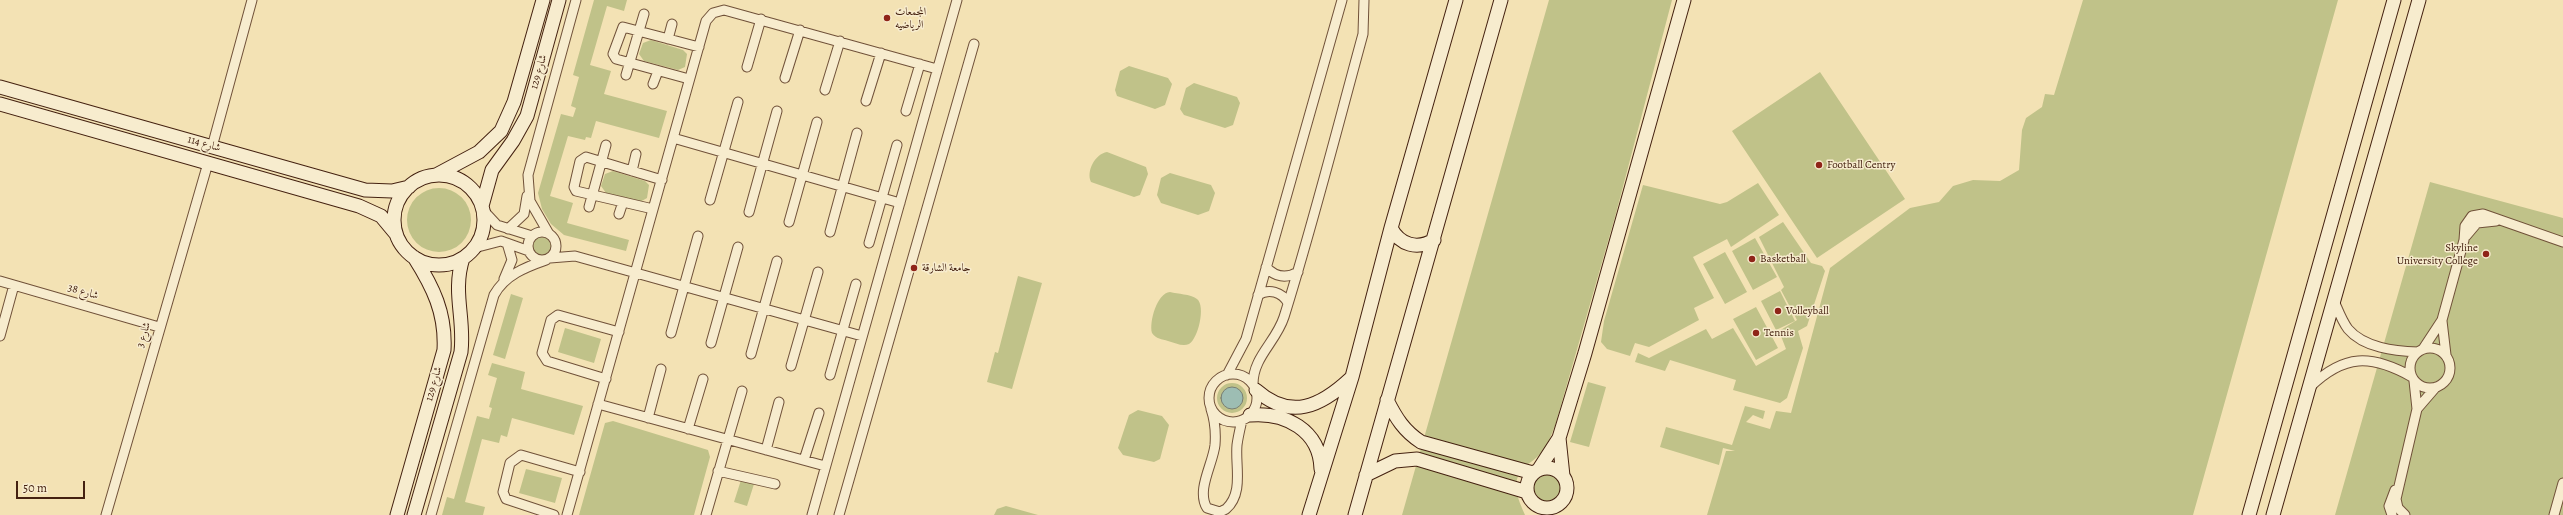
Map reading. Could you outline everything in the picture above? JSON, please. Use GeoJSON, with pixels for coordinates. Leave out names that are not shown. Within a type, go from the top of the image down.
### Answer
{"type":"FeatureCollection","features":[{"type":"Feature","properties":{"kind":"street"},"geometry":{"type":"LineString","coordinates":[[212,147],[252,0]]}},
{"type":"Feature","properties":{"kind":"street","name":"شارع 129"},"geometry":{"type":"LineString","coordinates":[[436,175],[479,152],[501,131],[514,102],[543,0]]}},
{"type":"Feature","properties":{"kind":"street","name":"شارع 129"},"geometry":{"type":"LineString","coordinates":[[483,209],[492,170],[513,141],[527,116],[559,0]]}},
{"type":"Feature","properties":{"kind":"street"},"geometry":{"type":"LineString","coordinates":[[508,229],[524,214],[528,191],[528,175],[576,0]]}},
{"type":"Feature","properties":{"kind":"street"},"geometry":{"type":"LineString","coordinates":[[812,515],[957,0]]}},
{"type":"Feature","properties":{"kind":"street"},"geometry":{"type":"LineString","coordinates":[[1342,0],[1243,345],[1227,375],[1218,380],[1211,388],[1209,398],[1216,434],[1215,446],[1202,495],[1207,508],[1213,511],[1226,509],[1234,497],[1238,471],[1237,445],[1246,418],[1256,403],[1254,387],[1256,363],[1277,334],[1298,272],[1363,34],[1364,0]]}},
{"type":"Feature","properties":{"kind":"street"},"geometry":{"type":"LineString","coordinates":[[1310,515],[1352,377],[1391,228],[1456,0]]}},
{"type":"Feature","properties":{"kind":"street"},"geometry":{"type":"LineString","coordinates":[[1355,515],[1502,0]]}},
{"type":"Feature","properties":{"kind":"street"},"geometry":{"type":"LineString","coordinates":[[1532,515],[1528,482],[1559,438],[1585,353],[1684,0]]}},
{"type":"Feature","properties":{"kind":"street"},"geometry":{"type":"LineString","coordinates":[[2249,515],[2394,0]]}},
{"type":"Feature","properties":{"kind":"street"},"geometry":{"type":"LineString","coordinates":[[2273,515],[2419,0]]}},
{"type":"Feature","properties":{"kind":"street"},"geometry":{"type":"LineString","coordinates":[[568,515],[706,21],[716,11],[724,10],[761,19],[937,69]]}},
{"type":"Feature","properties":{"kind":"street"},"geometry":{"type":"LineString","coordinates":[[626,75],[644,14]]}},
{"type":"Feature","properties":{"kind":"street"},"geometry":{"type":"LineString","coordinates":[[747,67],[761,19]]}},
{"type":"Feature","properties":{"kind":"street"},"geometry":{"type":"LineString","coordinates":[[668,39],[672,24]]}},
{"type":"Feature","properties":{"kind":"street"},"geometry":{"type":"LineString","coordinates":[[690,79],[614,57],[618,36],[623,28],[699,47]]}},
{"type":"Feature","properties":{"kind":"street"},"geometry":{"type":"LineString","coordinates":[[785,78],[800,30]]}},
{"type":"Feature","properties":{"kind":"street"},"geometry":{"type":"LineString","coordinates":[[825,90],[840,41]]}},
{"type":"Feature","properties":{"kind":"street"},"geometry":{"type":"LineString","coordinates":[[839,515],[974,44]]}},
{"type":"Feature","properties":{"kind":"street"},"geometry":{"type":"LineString","coordinates":[[866,101],[881,53]]}},
{"type":"Feature","properties":{"kind":"street"},"geometry":{"type":"LineString","coordinates":[[906,111],[920,64]]}},
{"type":"Feature","properties":{"kind":"street"},"geometry":{"type":"LineString","coordinates":[[653,84],[658,70]]}},
{"type":"Feature","properties":{"kind":"street","name":"شارع 114"},"geometry":{"type":"LineString","coordinates":[[0,87],[365,190],[387,191],[409,187]]}},
{"type":"Feature","properties":{"kind":"street"},"geometry":{"type":"LineString","coordinates":[[710,200],[738,102]]}},
{"type":"Feature","properties":{"kind":"street","name":"شارع 114"},"geometry":{"type":"LineString","coordinates":[[0,104],[360,206],[380,216],[396,234]]}},
{"type":"Feature","properties":{"kind":"street"},"geometry":{"type":"LineString","coordinates":[[749,212],[776,111]]}},
{"type":"Feature","properties":{"kind":"street"},"geometry":{"type":"LineString","coordinates":[[789,222],[817,122]]}},
{"type":"Feature","properties":{"kind":"street"},"geometry":{"type":"LineString","coordinates":[[830,232],[857,133]]}},
{"type":"Feature","properties":{"kind":"street"},"geometry":{"type":"LineString","coordinates":[[673,138],[900,202]]}},
{"type":"Feature","properties":{"kind":"street"},"geometry":{"type":"LineString","coordinates":[[589,207],[606,145]]}},
{"type":"Feature","properties":{"kind":"street"},"geometry":{"type":"LineString","coordinates":[[869,243],[897,145]]}},
{"type":"Feature","properties":{"kind":"street"},"geometry":{"type":"LineString","coordinates":[[632,171],[636,154]]}},
{"type":"Feature","properties":{"kind":"street"},"geometry":{"type":"LineString","coordinates":[[653,209],[592,195],[575,189],[580,161],[586,157],[662,180]]}},
{"type":"Feature","properties":{"kind":"street","name":"شارع 3"},"geometry":{"type":"LineString","coordinates":[[106,515],[159,327],[208,163]]}},
{"type":"Feature","properties":{"kind":"street"},"geometry":{"type":"LineString","coordinates":[[483,209],[484,224],[481,237],[474,248],[463,258],[454,262],[433,264],[414,257],[403,246],[396,234],[396,208],[401,196],[418,180],[436,175],[451,176],[465,182],[476,193],[483,209],[497,225],[534,235],[542,232],[552,237],[556,250],[548,259],[525,268],[501,284]]}},
{"type":"Feature","properties":{"kind":"street"},"geometry":{"type":"LineString","coordinates":[[528,191],[539,220],[552,237],[574,256]]}},
{"type":"Feature","properties":{"kind":"street"},"geometry":{"type":"LineString","coordinates":[[619,214],[623,202]]}},
{"type":"Feature","properties":{"kind":"street"},"geometry":{"type":"LineString","coordinates":[[2392,515],[2389,506],[2398,486],[2417,409],[2411,360],[2421,350],[2442,320],[2464,240],[2465,226],[2472,216],[2483,214],[2497,221],[2563,242]]}},
{"type":"Feature","properties":{"kind":"street"},"geometry":{"type":"LineString","coordinates":[[525,268],[529,252],[528,243],[534,235],[539,220]]}},
{"type":"Feature","properties":{"kind":"street"},"geometry":{"type":"LineString","coordinates":[[1391,228],[1401,241],[1412,245],[1423,245],[1434,240]]}},
{"type":"Feature","properties":{"kind":"street"},"geometry":{"type":"LineString","coordinates":[[671,333],[698,236]]}},
{"type":"Feature","properties":{"kind":"street"},"geometry":{"type":"LineString","coordinates":[[474,248],[493,242],[507,243],[529,252],[537,260],[574,256],[862,336]]}},
{"type":"Feature","properties":{"kind":"street"},"geometry":{"type":"LineString","coordinates":[[431,515],[491,303],[511,265],[511,256],[507,243]]}},
{"type":"Feature","properties":{"kind":"street"},"geometry":{"type":"LineString","coordinates":[[711,343],[738,247]]}},
{"type":"Feature","properties":{"kind":"street","name":"شارع 129"},"geometry":{"type":"LineString","coordinates":[[397,515],[444,350],[443,319],[440,304],[434,290],[414,257]]}},
{"type":"Feature","properties":{"kind":"street","name":"شارع 129"},"geometry":{"type":"LineString","coordinates":[[414,515],[460,352],[462,331],[457,284],[463,258]]}},
{"type":"Feature","properties":{"kind":"street"},"geometry":{"type":"LineString","coordinates":[[751,354],[777,261]]}},
{"type":"Feature","properties":{"kind":"street"},"geometry":{"type":"LineString","coordinates":[[1266,267],[1274,274],[1283,276],[1298,272]]}},
{"type":"Feature","properties":{"kind":"street"},"geometry":{"type":"LineString","coordinates":[[791,366],[818,272]]}},
{"type":"Feature","properties":{"kind":"street","name":"شارع 38"},"geometry":{"type":"LineString","coordinates":[[0,281],[159,327]]}},
{"type":"Feature","properties":{"kind":"street"},"geometry":{"type":"LineString","coordinates":[[830,375],[856,284]]}},
{"type":"Feature","properties":{"kind":"street"},"geometry":{"type":"LineString","coordinates":[[0,336],[14,285]]}},
{"type":"Feature","properties":{"kind":"street"},"geometry":{"type":"LineString","coordinates":[[1258,295],[1266,291],[1275,292],[1283,296],[1288,303]]}},
{"type":"Feature","properties":{"kind":"street"},"geometry":{"type":"LineString","coordinates":[[2334,301],[2348,329],[2357,336],[2382,347],[2421,350],[2436,348],[2446,355]]}},
{"type":"Feature","properties":{"kind":"street"},"geometry":{"type":"LineString","coordinates":[[606,378],[547,361],[542,355],[551,320],[558,315],[619,332]]}},
{"type":"Feature","properties":{"kind":"street"},"geometry":{"type":"LineString","coordinates":[[2417,409],[2436,387],[2448,376],[2450,365],[2446,355],[2442,320]]}},
{"type":"Feature","properties":{"kind":"street"},"geometry":{"type":"LineString","coordinates":[[2309,388],[2333,367],[2356,360],[2390,366],[2424,387],[2436,387]]}},
{"type":"Feature","properties":{"kind":"street"},"geometry":{"type":"LineString","coordinates":[[648,418],[661,369]]}},
{"type":"Feature","properties":{"kind":"street"},"geometry":{"type":"LineString","coordinates":[[1227,375],[1244,377],[1254,387],[1273,401],[1295,407],[1319,403],[1330,397],[1352,377]]}},
{"type":"Feature","properties":{"kind":"street"},"geometry":{"type":"LineString","coordinates":[[688,429],[703,379]]}},
{"type":"Feature","properties":{"kind":"street"},"geometry":{"type":"LineString","coordinates":[[706,515],[742,391]]}},
{"type":"Feature","properties":{"kind":"street"},"geometry":{"type":"LineString","coordinates":[[1387,400],[1396,419],[1408,434],[1433,447],[1536,471],[1553,468],[1563,476]]}},
{"type":"Feature","properties":{"kind":"street"},"geometry":{"type":"LineString","coordinates":[[766,450],[779,402]]}},
{"type":"Feature","properties":{"kind":"street"},"geometry":{"type":"LineString","coordinates":[[598,404],[825,466]]}},
{"type":"Feature","properties":{"kind":"street"},"geometry":{"type":"LineString","coordinates":[[1292,421],[1292,414],[1295,407]]}},
{"type":"Feature","properties":{"kind":"street"},"geometry":{"type":"LineString","coordinates":[[1211,408],[1224,420],[1269,414],[1292,421],[1308,433],[1316,446],[1321,459],[1321,477]]}},
{"type":"Feature","properties":{"kind":"street"},"geometry":{"type":"LineString","coordinates":[[804,460],[818,413]]}},
{"type":"Feature","properties":{"kind":"street"},"geometry":{"type":"LineString","coordinates":[[1366,475],[1395,461],[1405,459],[1429,461],[1529,496],[1541,508],[1550,511],[1565,497],[1568,490],[1563,476],[1559,438]]}},
{"type":"Feature","properties":{"kind":"street"},"geometry":{"type":"LineString","coordinates":[[1429,461],[1433,447]]}},
{"type":"Feature","properties":{"kind":"street"},"geometry":{"type":"LineString","coordinates":[[554,515],[506,499],[503,492],[510,463],[521,455],[580,472]]}},
{"type":"Feature","properties":{"kind":"street"},"geometry":{"type":"LineString","coordinates":[[718,471],[775,484]]}},
{"type":"Feature","properties":{"kind":"street"},"geometry":{"type":"LineString","coordinates":[[2554,515],[2563,483]]}},
{"type":"Feature","properties":{"kind":"street"},"geometry":{"type":"LineString","coordinates":[[2398,486],[2397,505],[2404,515]]}},
{"type":"Feature","properties":{"kind":"green space"},"geometry":{"type":"Polygon","coordinates":[[[594,0],[627,0],[624,11],[607,6],[590,65],[611,71],[604,94],[667,111],[659,138],[596,121],[591,138],[586,137],[585,140],[568,136],[550,196],[573,203],[567,223],[629,240],[626,251],[564,235],[551,224],[542,209],[538,193],[561,114],[573,117],[576,108],[571,106],[579,77],[573,75],[594,0]]]}},
{"type":"Feature","properties":{"kind":"green space"},"geometry":{"type":"Polygon","coordinates":[[[1549,0],[1672,0],[1615,217],[1555,426],[1543,450],[1525,467],[1517,478],[1516,490],[1525,515],[1402,515],[1549,0]]]}},
{"type":"Feature","properties":{"kind":"green space"},"geometry":{"type":"Polygon","coordinates":[[[2083,0],[2338,0],[2193,515],[1707,515],[1726,451],[1735,451],[1723,448],[1719,465],[1660,447],[1666,427],[1732,445],[1745,406],[1765,411],[1763,419],[1753,415],[1746,422],[1770,429],[1776,411],[1791,413],[1830,268],[1910,208],[1939,202],[1953,186],[1973,180],[2000,181],[2019,170],[2022,130],[2026,118],[2042,107],[2045,94],[2054,95],[2083,0]]]}},
{"type":"Feature","properties":{"kind":"green space"},"geometry":{"type":"Polygon","coordinates":[[[651,40],[683,50],[687,54],[685,67],[678,70],[644,61],[639,54],[643,43],[651,40]]]}},
{"type":"Feature","properties":{"kind":"green space"},"geometry":{"type":"Polygon","coordinates":[[[1129,66],[1168,78],[1172,84],[1165,105],[1155,109],[1117,96],[1115,90],[1120,71],[1129,66]]]}},
{"type":"Feature","properties":{"kind":"green space","name":"Football Centry"},"geometry":{"type":"Polygon","coordinates":[[[1820,72],[1905,199],[1817,258],[1732,131],[1820,72]]]}},
{"type":"Feature","properties":{"kind":"green space"},"geometry":{"type":"Polygon","coordinates":[[[1194,83],[1237,97],[1240,103],[1233,125],[1225,128],[1184,115],[1180,109],[1186,88],[1194,83]]]}},
{"type":"Feature","properties":{"kind":"green space"},"geometry":{"type":"Polygon","coordinates":[[[1107,152],[1146,167],[1148,174],[1140,195],[1134,197],[1091,182],[1090,173],[1095,159],[1107,152]]]}},
{"type":"Feature","properties":{"kind":"green space"},"geometry":{"type":"Polygon","coordinates":[[[613,171],[645,181],[649,185],[647,198],[640,202],[606,193],[601,186],[605,174],[613,171]]]}},
{"type":"Feature","properties":{"kind":"green space"},"geometry":{"type":"Polygon","coordinates":[[[1170,173],[1211,185],[1215,193],[1209,211],[1198,215],[1161,203],[1157,195],[1161,178],[1170,173]]]}},
{"type":"Feature","properties":{"kind":"green space","name":"Skyline University College"},"geometry":{"type":"Polygon","coordinates":[[[2430,182],[2563,218],[2563,515],[2335,515],[2430,182]]]}},
{"type":"Feature","properties":{"kind":"green space"},"geometry":{"type":"Polygon","coordinates":[[[1758,183],[1779,215],[1731,247],[1727,239],[1693,257],[1714,298],[1694,308],[1699,320],[1649,347],[1635,343],[1630,356],[1607,349],[1601,342],[1604,321],[1643,185],[1720,204],[1727,202],[1758,183]]]}},
{"type":"Feature","properties":{"kind":"green space"},"geometry":{"type":"Polygon","coordinates":[[[439,188],[457,194],[465,202],[471,220],[465,238],[457,246],[439,252],[421,246],[413,238],[407,220],[413,202],[421,194],[439,188]]]}},
{"type":"Feature","properties":{"kind":"green space"},"geometry":{"type":"Polygon","coordinates":[[[1783,222],[1811,263],[1822,266],[1825,271],[1807,326],[1798,331],[1803,348],[1787,398],[1780,403],[1733,390],[1736,380],[1670,360],[1665,371],[1635,362],[1638,353],[1649,358],[1706,329],[1712,339],[1733,328],[1756,366],[1786,349],[1779,331],[1797,320],[1781,290],[1784,287],[1759,237],[1783,222]]]}},
{"type":"Feature","properties":{"kind":"green space"},"geometry":{"type":"Polygon","coordinates":[[[542,236],[550,239],[553,247],[550,255],[542,258],[534,255],[531,247],[534,239],[542,236]]]}},
{"type":"Feature","properties":{"kind":"green space","name":"Basketball"},"geometry":{"type":"Polygon","coordinates":[[[1755,238],[1777,277],[1753,290],[1732,251],[1755,238]]]}},
{"type":"Feature","properties":{"kind":"green space"},"geometry":{"type":"Polygon","coordinates":[[[1725,252],[1747,292],[1725,304],[1703,264],[1725,252]]]}},
{"type":"Feature","properties":{"kind":"green space"},"geometry":{"type":"Polygon","coordinates":[[[1018,276],[1042,283],[1012,389],[987,382],[995,352],[998,353],[1018,276]]]}},
{"type":"Feature","properties":{"kind":"green space","name":"Volleyball"},"geometry":{"type":"Polygon","coordinates":[[[1780,291],[1795,321],[1776,330],[1761,301],[1780,291]]]}},
{"type":"Feature","properties":{"kind":"green space"},"geometry":{"type":"Polygon","coordinates":[[[1170,292],[1191,296],[1197,299],[1200,303],[1201,315],[1198,329],[1192,341],[1187,345],[1159,338],[1152,333],[1151,328],[1155,309],[1161,297],[1170,292]]]}},
{"type":"Feature","properties":{"kind":"green space"},"geometry":{"type":"Polygon","coordinates":[[[511,294],[523,298],[505,359],[493,355],[511,294]]]}},
{"type":"Feature","properties":{"kind":"green space","name":"Tennis"},"geometry":{"type":"Polygon","coordinates":[[[1756,307],[1778,348],[1756,360],[1733,319],[1756,307]]]}},
{"type":"Feature","properties":{"kind":"green space"},"geometry":{"type":"Polygon","coordinates":[[[565,328],[601,339],[594,363],[558,352],[565,328]]]}},
{"type":"Feature","properties":{"kind":"green space"},"geometry":{"type":"Polygon","coordinates":[[[492,363],[525,372],[521,389],[583,406],[574,435],[512,418],[507,437],[501,435],[499,443],[482,439],[465,502],[485,507],[483,515],[442,515],[447,497],[454,499],[477,416],[489,419],[492,408],[489,407],[497,378],[488,375],[492,363]]]}},
{"type":"Feature","properties":{"kind":"green space"},"geometry":{"type":"Polygon","coordinates":[[[1588,382],[1606,387],[1589,447],[1570,442],[1588,382]]]}},
{"type":"Feature","properties":{"kind":"green space"},"geometry":{"type":"Polygon","coordinates":[[[1232,383],[1243,387],[1247,398],[1243,409],[1232,413],[1221,409],[1217,398],[1221,387],[1232,383]]]}},
{"type":"Feature","properties":{"kind":"green space"},"geometry":{"type":"Polygon","coordinates":[[[1138,410],[1162,416],[1169,425],[1160,459],[1154,462],[1123,455],[1118,448],[1129,415],[1138,410]]]}},
{"type":"Feature","properties":{"kind":"green space"},"geometry":{"type":"Polygon","coordinates":[[[613,421],[708,450],[710,457],[694,515],[579,515],[605,423],[613,421]]]}},
{"type":"Feature","properties":{"kind":"green space"},"geometry":{"type":"Polygon","coordinates":[[[526,469],[562,478],[555,503],[519,493],[526,469]]]}},
{"type":"Feature","properties":{"kind":"green space"},"geometry":{"type":"Polygon","coordinates":[[[1542,472],[1548,472],[1558,479],[1561,488],[1560,494],[1554,501],[1548,504],[1542,504],[1532,497],[1529,491],[1529,485],[1536,475],[1542,472]]]}},
{"type":"Feature","properties":{"kind":"green space"},"geometry":{"type":"Polygon","coordinates":[[[741,480],[754,484],[747,506],[734,502],[741,480]]]}},
{"type":"Feature","properties":{"kind":"green space"},"geometry":{"type":"Polygon","coordinates":[[[1006,506],[1038,515],[994,515],[997,509],[1006,506]]]}},
{"type":"Feature","properties":{"kind":"water"},"geometry":{"type":"Polygon","coordinates":[[[1232,387],[1240,390],[1243,398],[1240,406],[1232,409],[1224,406],[1221,398],[1224,390],[1232,387]]]}},
{"type":"Feature","properties":{"kind":"place","name":"المجمعات الرياضيه"},"geometry":{"type":"Point","coordinates":[887,18]}},
{"type":"Feature","properties":{"kind":"place","name":"Football Centry"},"geometry":{"type":"Point","coordinates":[1819,165]}},
{"type":"Feature","properties":{"kind":"place","name":"Skyline University College"},"geometry":{"type":"Point","coordinates":[2486,254]}},
{"type":"Feature","properties":{"kind":"place","name":"Basketball"},"geometry":{"type":"Point","coordinates":[1752,259]}},
{"type":"Feature","properties":{"kind":"place","name":"جامعة الشارقة"},"geometry":{"type":"Point","coordinates":[914,268]}},
{"type":"Feature","properties":{"kind":"place","name":"Volleyball"},"geometry":{"type":"Point","coordinates":[1778,311]}},
{"type":"Feature","properties":{"kind":"place","name":"Tennis"},"geometry":{"type":"Point","coordinates":[1756,333]}}]}
